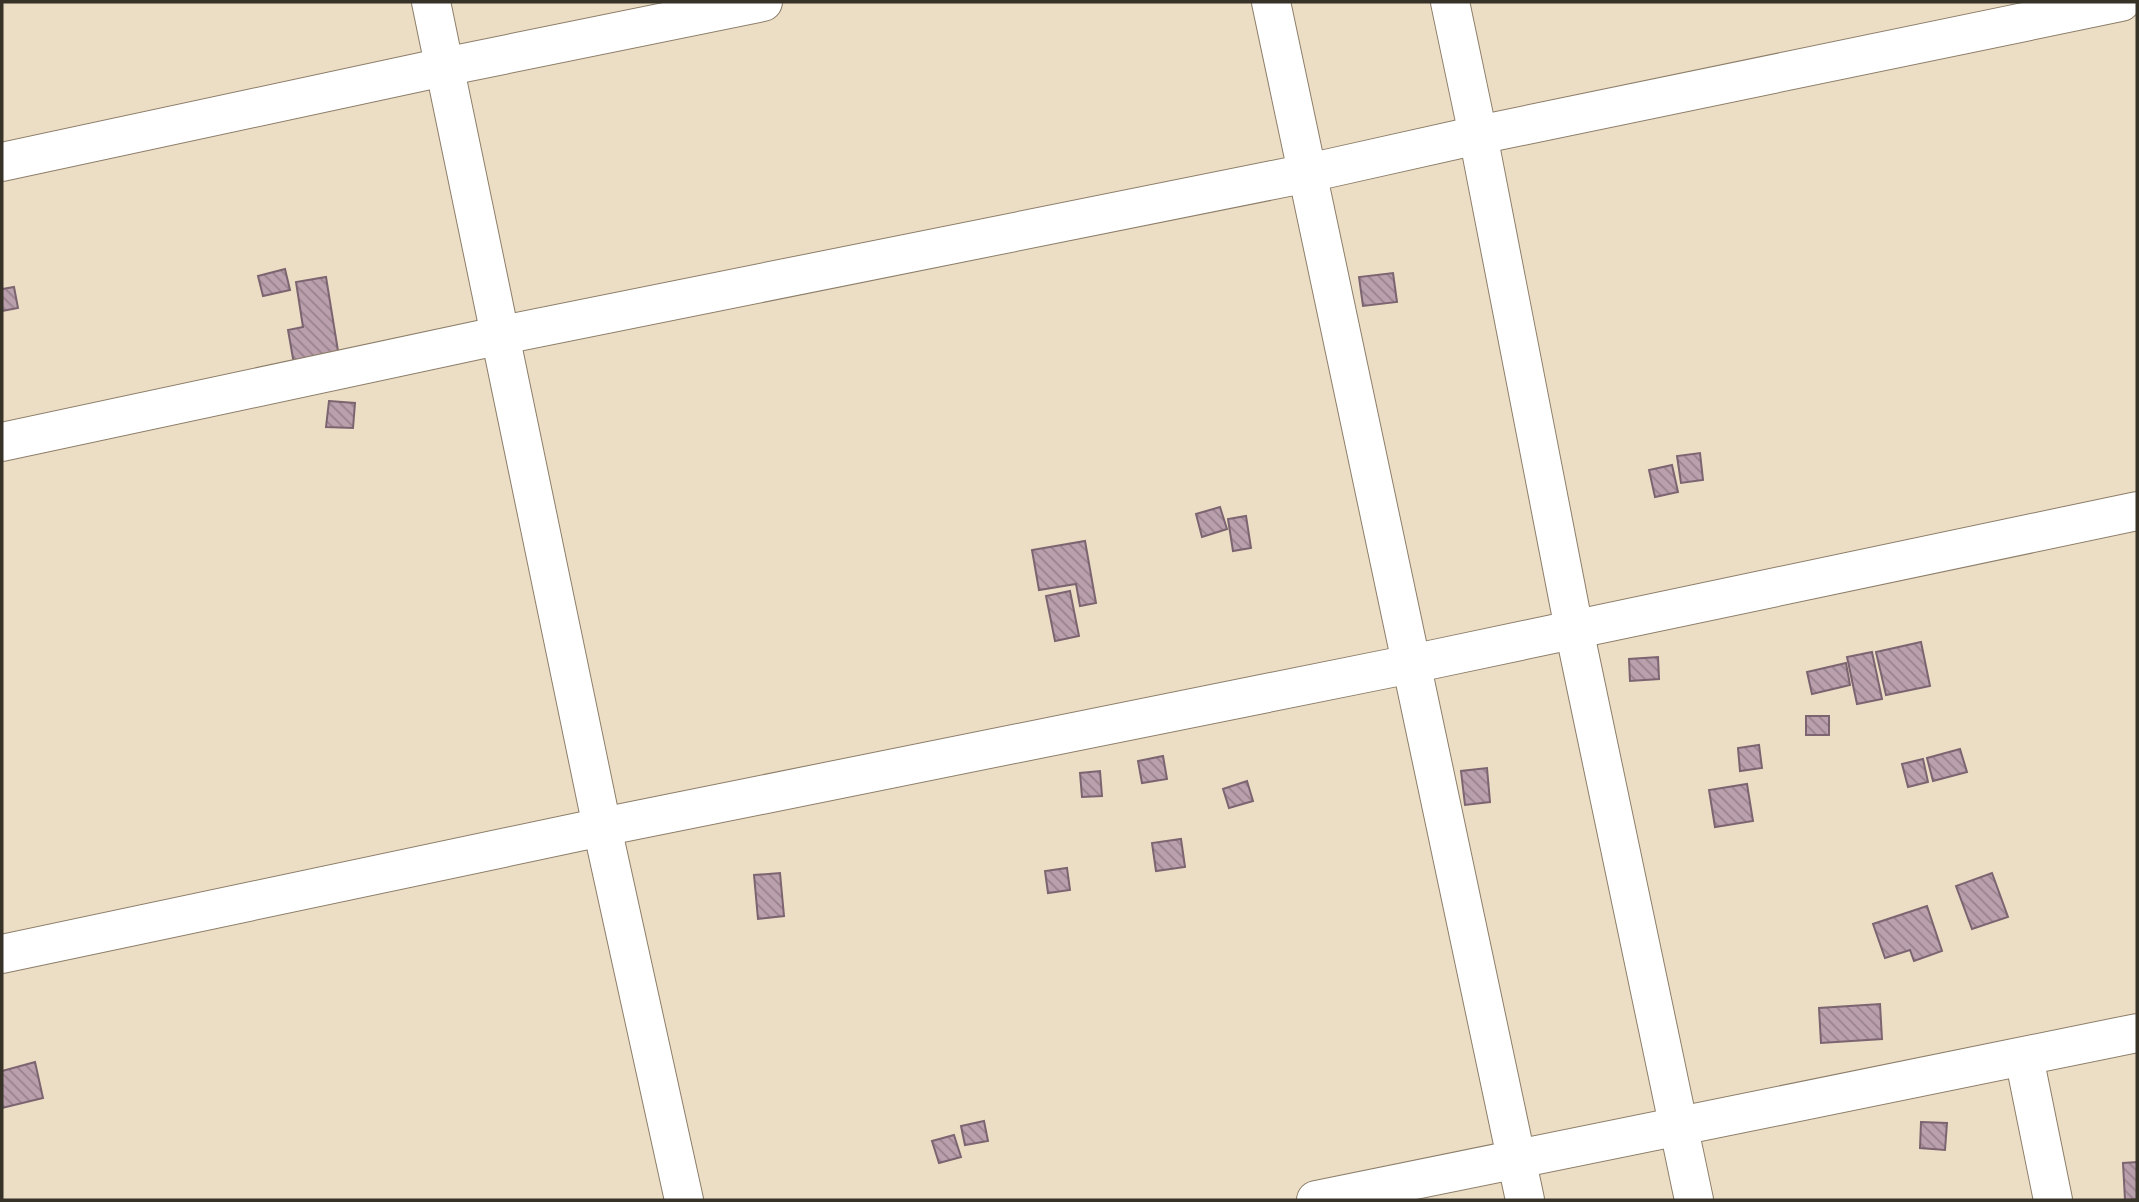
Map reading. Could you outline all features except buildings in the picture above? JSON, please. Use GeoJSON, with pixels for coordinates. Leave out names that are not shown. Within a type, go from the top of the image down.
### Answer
{"type":"FeatureCollection","features":[{"type":"Feature","properties":{"kind":"street"},"geometry":{"type":"LineString","coordinates":[[431,2],[602,828],[684,1200]]}},
{"type":"Feature","properties":{"kind":"street"},"geometry":{"type":"LineString","coordinates":[[2,162],[763,2]]}},
{"type":"Feature","properties":{"kind":"street"},"geometry":{"type":"LineString","coordinates":[[1271,2],[1525,1200]]}},
{"type":"Feature","properties":{"kind":"street"},"geometry":{"type":"LineString","coordinates":[[1450,2],[1574,629],[1694,1200]]}},
{"type":"Feature","properties":{"kind":"street"},"geometry":{"type":"LineString","coordinates":[[2,442],[502,335],[1308,173],[1478,135],[2122,2]]}},
{"type":"Feature","properties":{"kind":"street"},"geometry":{"type":"LineString","coordinates":[[2,954],[602,828],[1411,664],[2137,511]]}},
{"type":"Feature","properties":{"kind":"street"},"geometry":{"type":"LineString","coordinates":[[1316,1200],[2137,1033]]}},
{"type":"Feature","properties":{"kind":"street"},"geometry":{"type":"LineString","coordinates":[[2024,1057],[2053,1200]]}}]}
